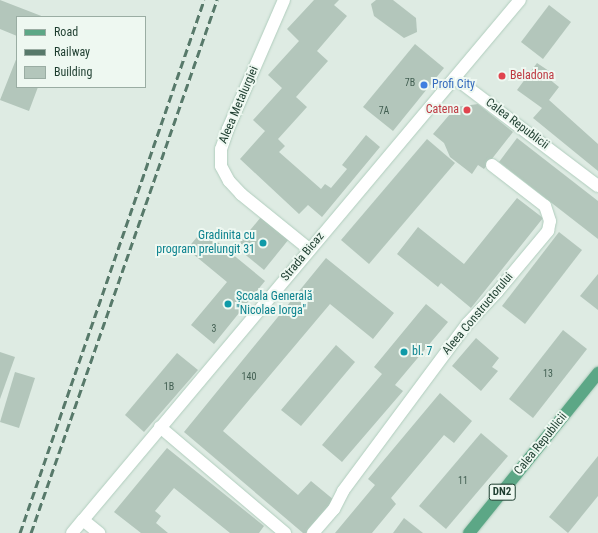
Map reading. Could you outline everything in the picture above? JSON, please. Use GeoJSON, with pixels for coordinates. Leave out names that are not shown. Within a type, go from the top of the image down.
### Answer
{"type":"FeatureCollection","features":[{"type":"Feature","properties":{"kind":"main road","name":"Calea Republicii"},"geometry":{"type":"LineString","coordinates":[[469,533],[598,373]]}},
{"type":"Feature","properties":{"kind":"street","name":"Aleea Metalurgiei"},"geometry":{"type":"LineString","coordinates":[[284,0],[228,129],[221,149],[221,166],[228,181],[241,194],[309,249]]}},
{"type":"Feature","properties":{"kind":"street","name":"Strada Bicaz"},"geometry":{"type":"LineString","coordinates":[[72,533],[309,249],[520,0]]}},
{"type":"Feature","properties":{"kind":"street","name":"Calea Republicii"},"geometry":{"type":"LineString","coordinates":[[455,78],[598,186]]}},
{"type":"Feature","properties":{"kind":"street","name":"Aleea Constructorului"},"geometry":{"type":"LineString","coordinates":[[314,533],[334,509],[343,491],[467,324],[497,292],[548,231],[550,221],[545,206],[492,165]]}},
{"type":"Feature","properties":{"kind":"street"},"geometry":{"type":"LineString","coordinates":[[160,427],[285,533]]}},
{"type":"Feature","properties":{"kind":"street"},"geometry":{"type":"LineString","coordinates":[[82,520],[99,533]]}},
{"type":"Feature","properties":{"kind":"building"},"geometry":{"type":"Polygon","coordinates":[[[0,0],[41,16],[16,16],[16,36],[0,29],[0,0]]]}},
{"type":"Feature","properties":{"kind":"building"},"geometry":{"type":"Polygon","coordinates":[[[314,0],[339,0],[334,5],[347,16],[317,51],[328,61],[296,97],[307,107],[278,139],[285,146],[279,152],[321,189],[325,184],[331,188],[347,169],[342,165],[366,135],[380,147],[322,217],[308,205],[299,214],[240,159],[265,131],[253,120],[282,88],[268,75],[299,41],[287,29],[314,0]]]}},
{"type":"Feature","properties":{"kind":"building"},"geometry":{"type":"Polygon","coordinates":[[[376,0],[393,0],[416,18],[417,32],[404,38],[374,16],[371,4],[376,0]]]}},
{"type":"Feature","properties":{"kind":"building"},"geometry":{"type":"Polygon","coordinates":[[[549,5],[571,22],[543,59],[521,42],[549,5]]]}},
{"type":"Feature","properties":{"kind":"building"},"geometry":{"type":"Polygon","coordinates":[[[415,44],[444,68],[393,131],[363,107],[415,44]]]}},
{"type":"Feature","properties":{"kind":"building"},"geometry":{"type":"Polygon","coordinates":[[[16,60],[16,88],[38,88],[29,111],[0,100],[16,60]]]}},
{"type":"Feature","properties":{"kind":"building"},"geometry":{"type":"Polygon","coordinates":[[[537,63],[552,73],[548,78],[559,87],[549,100],[598,144],[598,171],[533,118],[542,108],[517,90],[537,63]]]}},
{"type":"Feature","properties":{"kind":"building"},"geometry":{"type":"Polygon","coordinates":[[[478,104],[513,132],[484,169],[478,165],[472,174],[450,157],[444,143],[433,134],[456,107],[478,104]]]}},
{"type":"Feature","properties":{"kind":"building"},"geometry":{"type":"Polygon","coordinates":[[[517,138],[598,201],[598,239],[499,162],[517,138]]]}},
{"type":"Feature","properties":{"kind":"building"},"geometry":{"type":"Polygon","coordinates":[[[427,139],[455,163],[369,264],[341,240],[427,139]]]}},
{"type":"Feature","properties":{"kind":"building"},"geometry":{"type":"Polygon","coordinates":[[[517,198],[543,218],[471,308],[441,283],[438,287],[397,254],[418,227],[464,264],[517,198]]]}},
{"type":"Feature","properties":{"kind":"building","name":"Gradinita cu program prelungit 31"},"geometry":{"type":"Polygon","coordinates":[[[261,217],[289,239],[264,270],[236,247],[261,217]]]}},
{"type":"Feature","properties":{"kind":"building","name":"Școala Generală \"Nicolae Iorga\""},"geometry":{"type":"Polygon","coordinates":[[[203,230],[265,281],[214,344],[191,325],[227,282],[187,249],[203,230]]]}},
{"type":"Feature","properties":{"kind":"building"},"geometry":{"type":"Polygon","coordinates":[[[559,232],[582,250],[525,324],[502,306],[559,232]]]}},
{"type":"Feature","properties":{"kind":"building"},"geometry":{"type":"Polygon","coordinates":[[[326,258],[394,313],[373,339],[330,304],[223,431],[298,495],[311,481],[334,500],[306,533],[303,533],[184,432],[326,258]]]}},
{"type":"Feature","properties":{"kind":"building"},"geometry":{"type":"Polygon","coordinates":[[[598,274],[598,310],[580,296],[598,274]]]}},
{"type":"Feature","properties":{"kind":"building"},"geometry":{"type":"Polygon","coordinates":[[[426,304],[448,322],[395,385],[403,391],[342,462],[322,445],[382,374],[374,367],[426,304]]]}},
{"type":"Feature","properties":{"kind":"building"},"geometry":{"type":"Polygon","coordinates":[[[563,330],[587,349],[533,418],[509,399],[563,330]]]}},
{"type":"Feature","properties":{"kind":"building"},"geometry":{"type":"Polygon","coordinates":[[[476,338],[499,358],[492,367],[498,371],[481,391],[452,366],[476,338]]]}},
{"type":"Feature","properties":{"kind":"building"},"geometry":{"type":"Polygon","coordinates":[[[336,345],[355,362],[301,426],[281,410],[336,345]]]}},
{"type":"Feature","properties":{"kind":"building"},"geometry":{"type":"Polygon","coordinates":[[[0,352],[15,357],[0,399],[0,352]]]}},
{"type":"Feature","properties":{"kind":"building"},"geometry":{"type":"Polygon","coordinates":[[[177,353],[198,370],[144,432],[125,415],[177,353]]]}},
{"type":"Feature","properties":{"kind":"building"},"geometry":{"type":"Polygon","coordinates":[[[15,372],[35,378],[19,428],[0,422],[15,372]]]}},
{"type":"Feature","properties":{"kind":"building"},"geometry":{"type":"Polygon","coordinates":[[[440,393],[472,421],[454,443],[444,435],[391,498],[396,504],[372,533],[335,533],[375,485],[368,479],[440,393]]]}},
{"type":"Feature","properties":{"kind":"building"},"geometry":{"type":"Polygon","coordinates":[[[481,433],[508,456],[446,529],[419,506],[481,433]]]}},
{"type":"Feature","properties":{"kind":"building"},"geometry":{"type":"Polygon","coordinates":[[[167,448],[264,526],[259,533],[230,533],[174,488],[155,511],[161,516],[156,523],[168,533],[141,533],[114,512],[167,448]]]}},
{"type":"Feature","properties":{"kind":"building"},"geometry":{"type":"Polygon","coordinates":[[[598,456],[598,496],[568,533],[549,517],[598,456]]]}},
{"type":"Feature","properties":{"kind":"building"},"geometry":{"type":"Polygon","coordinates":[[[404,518],[423,533],[393,533],[404,518]]]}},
{"type":"Feature","properties":{"kind":"railway"},"geometry":{"type":"LineString","coordinates":[[20,533],[204,0]]}},
{"type":"Feature","properties":{"kind":"railway"},"geometry":{"type":"LineString","coordinates":[[31,533],[217,0]]}},
{"type":"Feature","properties":{"kind":"place","name":"Beladona"},"geometry":{"type":"Point","coordinates":[502,76]}},
{"type":"Feature","properties":{"kind":"place","name":"Profi City"},"geometry":{"type":"Point","coordinates":[424,85]}},
{"type":"Feature","properties":{"kind":"place","name":"Catena"},"geometry":{"type":"Point","coordinates":[467,110]}},
{"type":"Feature","properties":{"kind":"place","name":"Gradinita cu program prelungit 31"},"geometry":{"type":"Point","coordinates":[263,243]}},
{"type":"Feature","properties":{"kind":"place","name":"Școala Generală \"Nicolae Iorga\""},"geometry":{"type":"Point","coordinates":[228,304]}},
{"type":"Feature","properties":{"kind":"place","name":"bl. 7"},"geometry":{"type":"Point","coordinates":[404,352]}}]}
